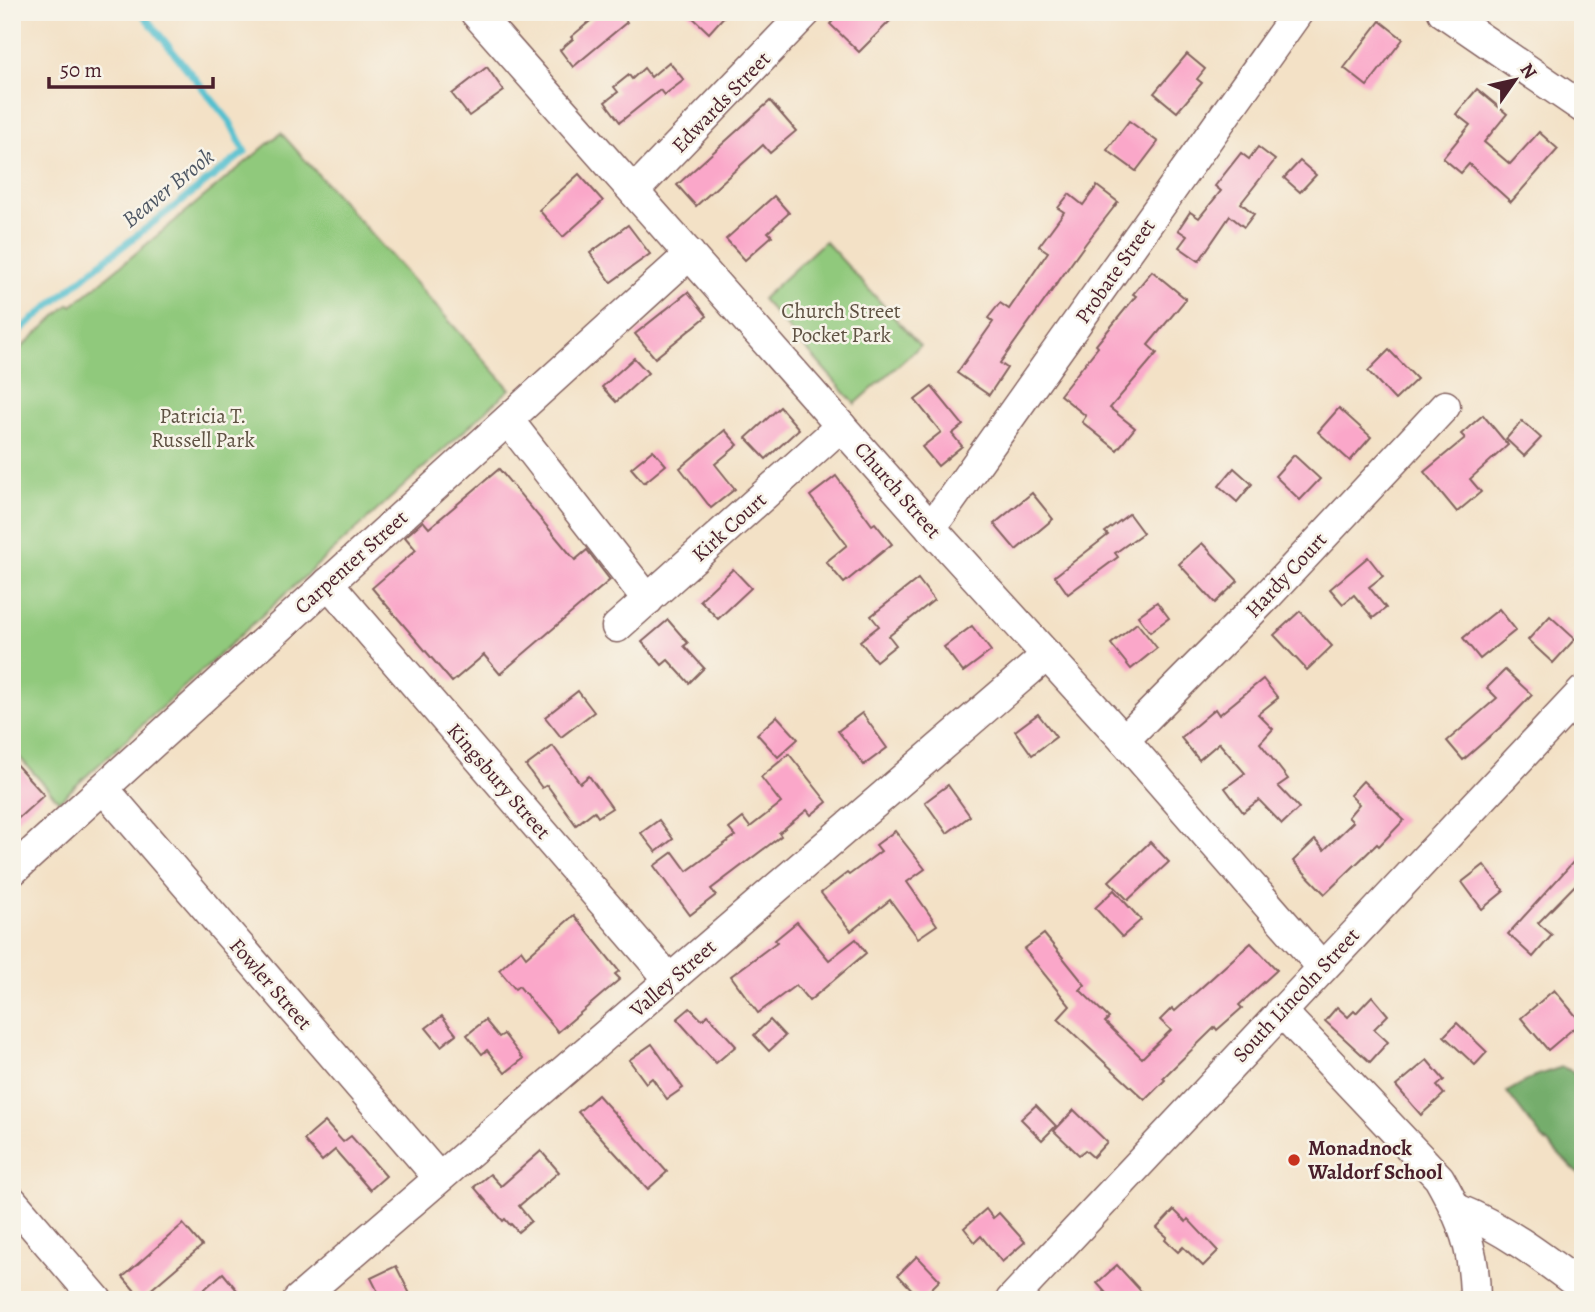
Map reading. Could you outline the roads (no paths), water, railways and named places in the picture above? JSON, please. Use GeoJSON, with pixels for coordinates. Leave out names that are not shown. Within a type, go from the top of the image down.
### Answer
{"type":"FeatureCollection","features":[{"type":"Feature","properties":{"kind":"street","name":"Church Street"},"geometry":{"type":"LineString","coordinates":[[475,12],[931,528],[1124,740],[1322,967]]}},
{"type":"Feature","properties":{"kind":"street","name":"Edwards Street"},"geometry":{"type":"LineString","coordinates":[[634,191],[806,12]]}},
{"type":"Feature","properties":{"kind":"street","name":"Probate Street"},"geometry":{"type":"LineString","coordinates":[[931,528],[1298,12]]}},
{"type":"Feature","properties":{"kind":"street"},"geometry":{"type":"LineString","coordinates":[[1456,16],[1583,108]]}},
{"type":"Feature","properties":{"kind":"street","name":"Carpenter Street"},"geometry":{"type":"LineString","coordinates":[[12,871],[690,254]]}},
{"type":"Feature","properties":{"kind":"street","name":"Hardy Court"},"geometry":{"type":"LineString","coordinates":[[1124,740],[1233,631],[1445,406]]}},
{"type":"Feature","properties":{"kind":"street"},"geometry":{"type":"LineString","coordinates":[[508,419],[648,600]]}},
{"type":"Feature","properties":{"kind":"street","name":"Kirk Court"},"geometry":{"type":"LineString","coordinates":[[617,627],[841,426]]}},
{"type":"Feature","properties":{"kind":"street","name":"Kingsbury Street"},"geometry":{"type":"LineString","coordinates":[[328,583],[670,980]]}},
{"type":"Feature","properties":{"kind":"street","name":"Valley Street"},"geometry":{"type":"LineString","coordinates":[[298,1300],[1047,655]]}},
{"type":"Feature","properties":{"kind":"street","name":"South Lincoln Street"},"geometry":{"type":"LineString","coordinates":[[1011,1300],[1583,691]]}},
{"type":"Feature","properties":{"kind":"street","name":"Fowler Street"},"geometry":{"type":"LineString","coordinates":[[104,789],[439,1178]]}},
{"type":"Feature","properties":{"kind":"street"},"geometry":{"type":"LineString","coordinates":[[1281,1011],[1439,1178],[1457,1209],[1469,1242],[1475,1271],[1475,1300]]}},
{"type":"Feature","properties":{"kind":"street"},"geometry":{"type":"LineString","coordinates":[[12,1201],[97,1300]]}},
{"type":"Feature","properties":{"kind":"street"},"geometry":{"type":"LineString","coordinates":[[1457,1209],[1485,1220],[1531,1249],[1583,1288]]}},
{"type":"Feature","properties":{"kind":"waterway","name":"Beaver Brook"},"geometry":{"type":"LineString","coordinates":[[12,337],[101,263],[245,152],[230,122],[141,12]]}},
{"type":"Feature","properties":{"kind":"place","name":"Monadnock Waldorf School"},"geometry":{"type":"Point","coordinates":[1294,1160]}},
{"type":"Feature","properties":{"kind":"park label","name":"Church Street Pocket Park"},"geometry":{"type":"Point","coordinates":[841,323]}},
{"type":"Feature","properties":{"kind":"park label","name":"Patricia T. Russell Park"},"geometry":{"type":"Point","coordinates":[203,428]}}]}
